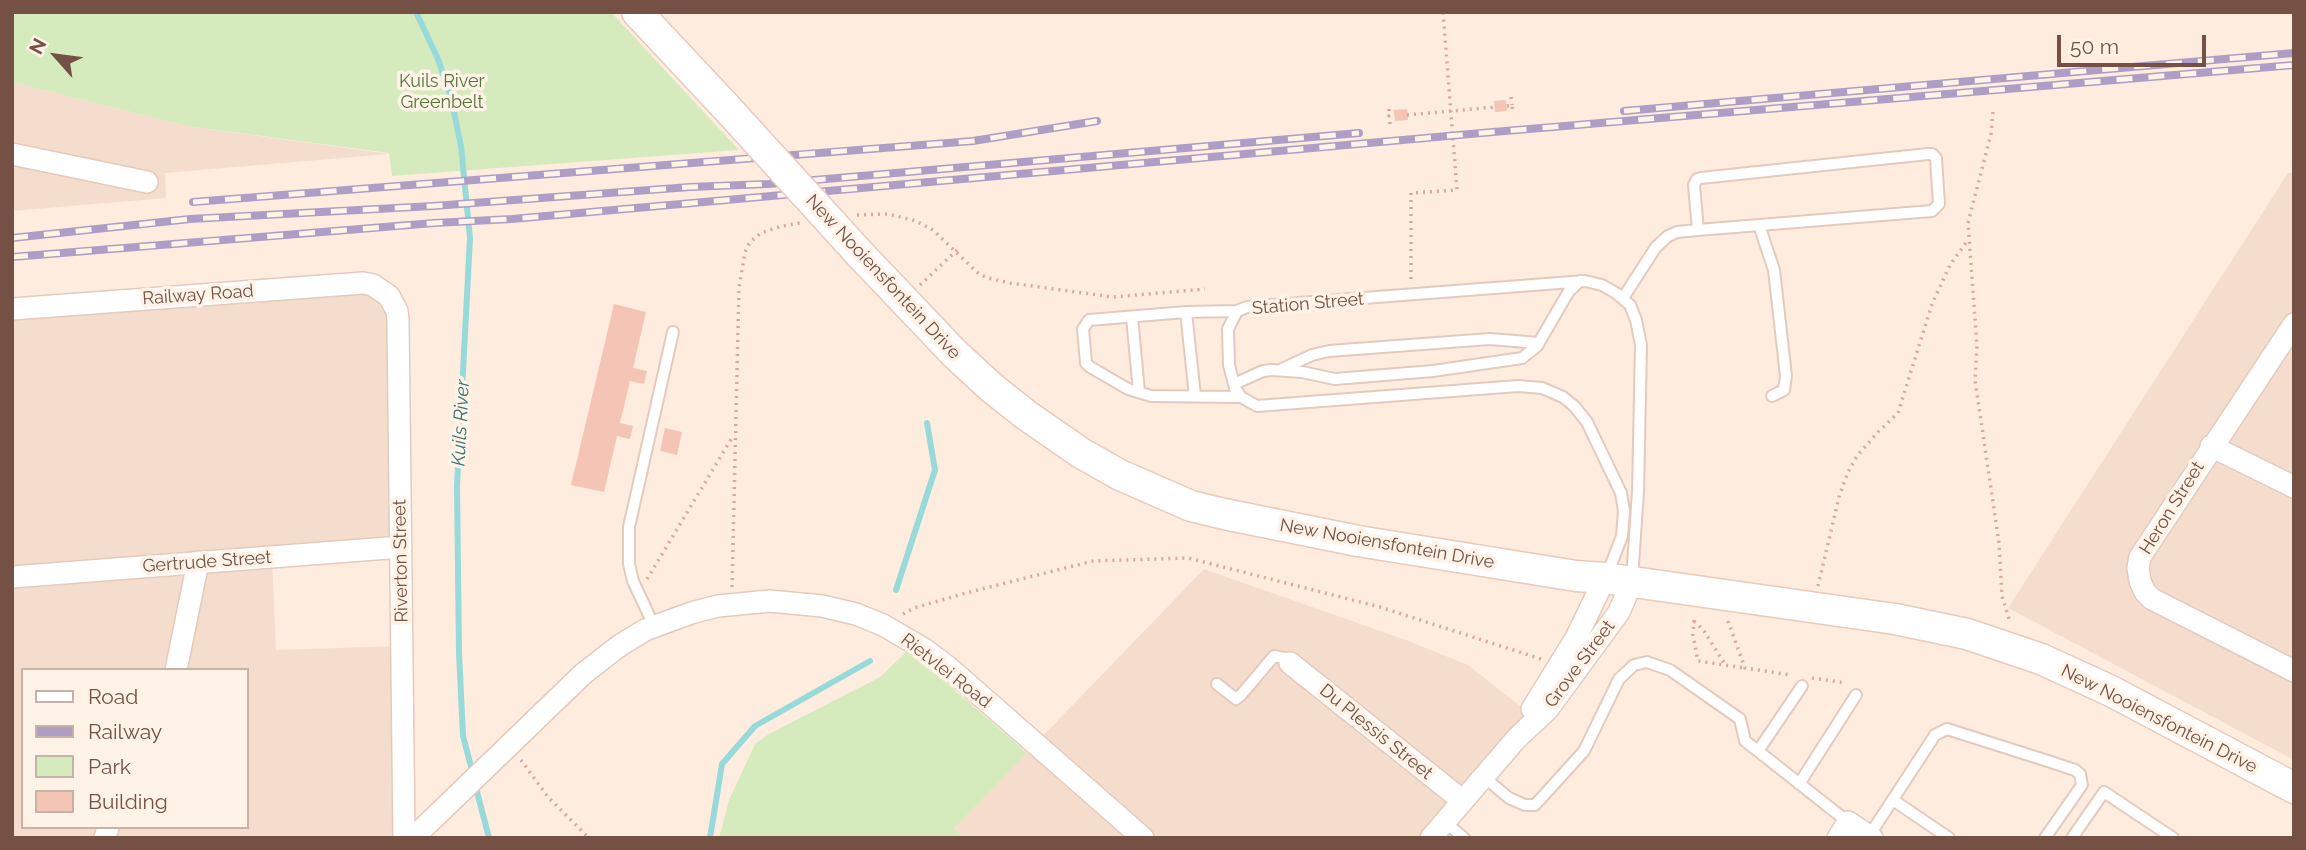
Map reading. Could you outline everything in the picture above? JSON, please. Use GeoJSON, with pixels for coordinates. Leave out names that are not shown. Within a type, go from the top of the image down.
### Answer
{"type":"FeatureCollection","features":[{"type":"Feature","properties":{"kind":"street","name":"New Nooiensfontein Drive"},"geometry":{"type":"LineString","coordinates":[[637,12],[955,354],[992,388],[1051,434],[1081,453],[1157,492],[1191,506],[1358,541],[1576,576],[1895,619],[1967,634],[2041,659],[2111,691],[2294,788]]}},
{"type":"Feature","properties":{"kind":"street"},"geometry":{"type":"LineString","coordinates":[[12,154],[147,182]]}},
{"type":"Feature","properties":{"kind":"street","name":"Railway Road"},"geometry":{"type":"LineString","coordinates":[[12,309],[363,283],[382,290]]}},
{"type":"Feature","properties":{"kind":"street","name":"Riverton Street"},"geometry":{"type":"LineString","coordinates":[[382,290],[393,303],[398,320],[404,838]]}},
{"type":"Feature","properties":{"kind":"street","name":"Heron Street"},"geometry":{"type":"LineString","coordinates":[[2294,324],[2140,557],[2140,581],[2152,599],[2294,671]]}},
{"type":"Feature","properties":{"kind":"street"},"geometry":{"type":"LineString","coordinates":[[2211,446],[2294,487]]}},
{"type":"Feature","properties":{"kind":"street","name":"Gertrude Street"},"geometry":{"type":"LineString","coordinates":[[12,577],[401,547]]}},
{"type":"Feature","properties":{"kind":"street"},"geometry":{"type":"LineString","coordinates":[[176,668],[198,562]]}},
{"type":"Feature","properties":{"kind":"street","name":"Grove Street"},"geometry":{"type":"LineString","coordinates":[[1438,830],[1517,738],[1576,638],[1618,580]]}},
{"type":"Feature","properties":{"kind":"street","name":"Rietvlei Road"},"geometry":{"type":"LineString","coordinates":[[414,838],[441,812],[512,755],[583,674],[619,646],[654,626],[718,606],[770,601],[822,606],[856,614],[883,625],[924,649],[1143,838]]}},
{"type":"Feature","properties":{"kind":"street","name":"Du Plessis Street"},"geometry":{"type":"LineString","coordinates":[[1290,663],[1463,801]]}},
{"type":"Feature","properties":{"kind":"street"},"geometry":{"type":"LineString","coordinates":[[1843,830],[1871,837]]}},
{"type":"Feature","properties":{"kind":"lane"},"geometry":{"type":"LineString","coordinates":[[1618,580],[1637,502],[1641,345],[1636,320],[1630,305],[1623,299],[1660,242],[1676,232],[1932,211],[1939,204],[1936,158],[1928,154],[1697,179],[1694,185],[1698,230]]}},
{"type":"Feature","properties":{"kind":"lane"},"geometry":{"type":"LineString","coordinates":[[1759,225],[1774,270],[1786,376],[1784,390],[1772,396]]}},
{"type":"Feature","properties":{"kind":"lane"},"geometry":{"type":"LineString","coordinates":[[1234,384],[1263,371],[1279,370],[1335,379],[1433,371],[1522,358],[1539,343],[1569,291],[1580,281]]}},
{"type":"Feature","properties":{"kind":"lane","name":"Station Street"},"geometry":{"type":"LineString","coordinates":[[1241,397],[1229,365],[1227,338],[1228,329],[1237,311],[1247,307],[1580,281],[1602,285],[1623,299]]}},
{"type":"Feature","properties":{"kind":"lane"},"geometry":{"type":"LineString","coordinates":[[1237,311],[1089,320],[1083,329],[1084,356],[1090,367],[1139,393],[1151,396],[1241,397],[1257,406],[1518,386],[1554,392],[1574,406],[1587,422],[1621,493],[1624,511],[1618,580]]}},
{"type":"Feature","properties":{"kind":"lane"},"geometry":{"type":"LineString","coordinates":[[1186,312],[1195,396]]}},
{"type":"Feature","properties":{"kind":"lane"},"geometry":{"type":"LineString","coordinates":[[1132,317],[1139,393]]}},
{"type":"Feature","properties":{"kind":"lane"},"geometry":{"type":"LineString","coordinates":[[654,626],[629,564],[629,527],[673,332]]}},
{"type":"Feature","properties":{"kind":"lane"},"geometry":{"type":"LineString","coordinates":[[1279,370],[1312,355],[1329,351],[1490,339],[1539,343]]}},
{"type":"Feature","properties":{"kind":"lane"},"geometry":{"type":"LineString","coordinates":[[1217,684],[1236,699],[1275,656],[1284,657],[1290,663]]}},
{"type":"Feature","properties":{"kind":"lane"},"geometry":{"type":"LineString","coordinates":[[1484,777],[1509,798],[1525,805],[1535,805],[1584,751],[1619,679],[1634,665],[1647,662],[1670,670],[1740,719],[1745,741],[1799,783],[1843,830]]}},
{"type":"Feature","properties":{"kind":"lane"},"geometry":{"type":"LineString","coordinates":[[1758,751],[1803,681]]}},
{"type":"Feature","properties":{"kind":"lane"},"geometry":{"type":"LineString","coordinates":[[1799,783],[1856,695]]}},
{"type":"Feature","properties":{"kind":"lane"},"geometry":{"type":"LineString","coordinates":[[1871,837],[1935,735],[1947,729],[2075,770],[2080,774],[2082,785],[2045,838]]}},
{"type":"Feature","properties":{"kind":"lane"},"geometry":{"type":"LineString","coordinates":[[2072,838],[2104,792],[2173,838]]}},
{"type":"Feature","properties":{"kind":"lane"},"geometry":{"type":"LineString","coordinates":[[1893,800],[1949,838]]}},
{"type":"Feature","properties":{"kind":"lane"},"geometry":{"type":"LineString","coordinates":[[1438,830],[1464,838]]}},
{"type":"Feature","properties":{"kind":"path"},"geometry":{"type":"LineString","coordinates":[[1411,269],[1412,193],[1457,190],[1443,12]]}},
{"type":"Feature","properties":{"kind":"path"},"geometry":{"type":"LineString","coordinates":[[1511,97],[1509,105],[1513,113]]}},
{"type":"Feature","properties":{"kind":"path"},"geometry":{"type":"LineString","coordinates":[[1407,115],[1495,107]]}},
{"type":"Feature","properties":{"kind":"path"},"geometry":{"type":"LineString","coordinates":[[1389,109],[1392,116],[1390,124]]}},
{"type":"Feature","properties":{"kind":"path"},"geometry":{"type":"LineString","coordinates":[[1993,111],[1991,134],[1968,223],[1977,346],[1975,380],[1999,543],[2002,596],[2014,631]]}},
{"type":"Feature","properties":{"kind":"path"},"geometry":{"type":"LineString","coordinates":[[852,216],[888,214],[906,218],[933,230],[957,250],[979,274],[1010,283],[1114,298],[1205,289]]}},
{"type":"Feature","properties":{"kind":"path"},"geometry":{"type":"LineString","coordinates":[[732,588],[738,287],[745,252],[750,242],[761,233],[806,222]]}},
{"type":"Feature","properties":{"kind":"path"},"geometry":{"type":"LineString","coordinates":[[1818,586],[1839,497],[1848,472],[1857,456],[1898,413],[1932,304],[1950,265],[1969,238]]}},
{"type":"Feature","properties":{"kind":"path"},"geometry":{"type":"LineString","coordinates":[[916,289],[957,250]]}},
{"type":"Feature","properties":{"kind":"path"},"geometry":{"type":"LineString","coordinates":[[638,591],[734,434]]}},
{"type":"Feature","properties":{"kind":"path"},"geometry":{"type":"LineString","coordinates":[[899,616],[914,608],[966,593],[1093,561],[1188,558],[1380,607],[1547,661]]}},
{"type":"Feature","properties":{"kind":"path"},"geometry":{"type":"LineString","coordinates":[[1688,610],[1726,666]]}},
{"type":"Feature","properties":{"kind":"path"},"geometry":{"type":"LineString","coordinates":[[1725,615],[1745,668]]}},
{"type":"Feature","properties":{"kind":"path"},"geometry":{"type":"LineString","coordinates":[[1694,620],[1693,635],[1698,661],[1792,675]]}},
{"type":"Feature","properties":{"kind":"path"},"geometry":{"type":"LineString","coordinates":[[1803,681],[1849,684]]}},
{"type":"Feature","properties":{"kind":"path"},"geometry":{"type":"LineString","coordinates":[[512,755],[548,797],[589,838]]}},
{"type":"Feature","properties":{"kind":"shaded area"},"geometry":{"type":"Polygon","coordinates":[[[12,82],[187,126],[390,154],[165,173],[166,198],[12,211],[12,82]]]}},
{"type":"Feature","properties":{"kind":"shaded area"},"geometry":{"type":"Polygon","coordinates":[[[2288,173],[2294,173],[2294,760],[2008,608],[2288,173]]]}},
{"type":"Feature","properties":{"kind":"shaded area"},"geometry":{"type":"Polygon","coordinates":[[[363,284],[388,297],[400,545],[272,556],[276,650],[401,646],[404,838],[12,838],[12,311],[363,284]]]}},
{"type":"Feature","properties":{"kind":"shaded area"},"geometry":{"type":"Polygon","coordinates":[[[1204,569],[1406,640],[1468,665],[1529,713],[1431,838],[964,838],[954,828],[1204,569]]]}},
{"type":"Feature","properties":{"kind":"green space","name":"Kuils River Greenbelt"},"geometry":{"type":"Polygon","coordinates":[[[12,12],[611,12],[739,150],[392,176],[389,153],[187,126],[12,82],[12,12]]]}},
{"type":"Feature","properties":{"kind":"green space"},"geometry":{"type":"Polygon","coordinates":[[[906,652],[948,684],[1027,753],[954,828],[964,838],[719,838],[729,800],[755,744],[769,734],[880,677],[906,652]]]}},
{"type":"Feature","properties":{"kind":"building"},"geometry":{"type":"Polygon","coordinates":[[[1506,100],[1507,111],[1495,112],[1494,101],[1506,100]]]}},
{"type":"Feature","properties":{"kind":"building"},"geometry":{"type":"Polygon","coordinates":[[[1407,109],[1408,120],[1395,121],[1394,110],[1407,109]]]}},
{"type":"Feature","properties":{"kind":"building"},"geometry":{"type":"Polygon","coordinates":[[[614,304],[646,312],[633,368],[647,371],[644,384],[630,381],[620,423],[633,426],[630,439],[617,436],[604,492],[571,485],[614,304]]]}},
{"type":"Feature","properties":{"kind":"building"},"geometry":{"type":"Polygon","coordinates":[[[665,428],[682,432],[677,455],[660,451],[665,428]]]}},
{"type":"Feature","properties":{"kind":"waterway","name":"Kuils River"},"geometry":{"type":"LineString","coordinates":[[416,12],[438,59],[451,98],[461,146],[470,238],[457,486],[463,736],[473,774]]}},
{"type":"Feature","properties":{"kind":"waterway"},"geometry":{"type":"LineString","coordinates":[[896,590],[935,470],[927,423]]}},
{"type":"Feature","properties":{"kind":"waterway"},"geometry":{"type":"LineString","coordinates":[[710,838],[722,764],[755,726],[870,661]]}},
{"type":"Feature","properties":{"kind":"waterway","name":"Kuils River"},"geometry":{"type":"LineString","coordinates":[[475,784],[489,838]]}},
{"type":"Feature","properties":{"kind":"railway"},"geometry":{"type":"LineString","coordinates":[[1624,111],[2294,53]]}},
{"type":"Feature","properties":{"kind":"railway"},"geometry":{"type":"LineString","coordinates":[[12,257],[512,219],[1493,132],[2294,65]]}},
{"type":"Feature","properties":{"kind":"railway"},"geometry":{"type":"LineString","coordinates":[[193,202],[973,141],[1097,121]]}},
{"type":"Feature","properties":{"kind":"railway"},"geometry":{"type":"LineString","coordinates":[[12,238],[190,219],[768,184],[1359,133]]}}]}
